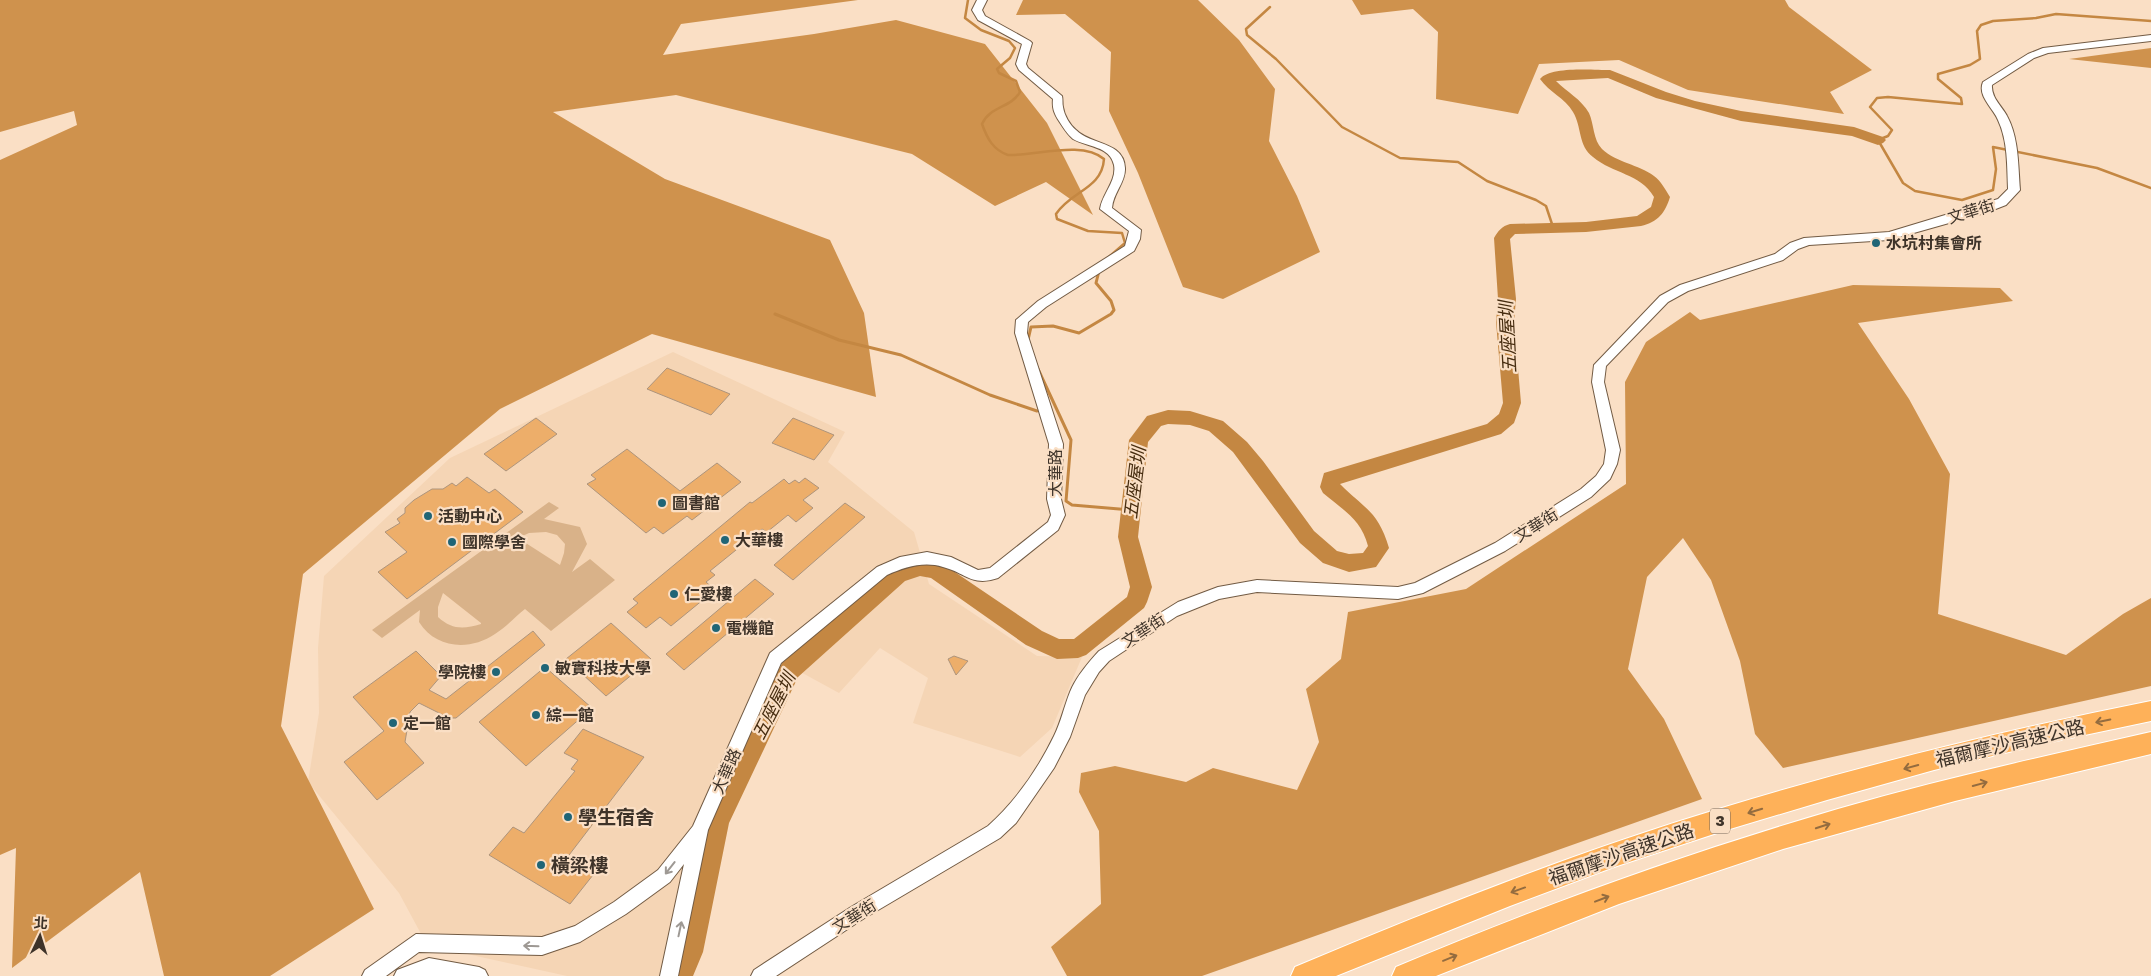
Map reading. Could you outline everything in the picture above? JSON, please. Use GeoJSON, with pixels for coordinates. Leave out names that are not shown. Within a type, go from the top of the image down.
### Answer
{"type":"FeatureCollection","features":[{"type":"Feature","properties":{"kind":"highway","name":"福爾摩沙高速公路"},"geometry":{"type":"LineString","coordinates":[[1304,976],[1398,936],[1632,848],[1816,792],[1995,744],[2151,711]]}},
{"type":"Feature","properties":{"kind":"highway","name":"福爾摩沙高速公路"},"geometry":{"type":"LineString","coordinates":[[1405,976],[1642,883],[1839,821],[2028,771],[2151,743]]}},
{"type":"Feature","properties":{"kind":"street","name":"大華路"},"geometry":{"type":"LineString","coordinates":[[669,976],[700,830],[775,658],[882,570],[905,561],[927,558],[946,561],[977,576],[993,574],[1053,526],[1058,516],[1054,499],[1056,444],[1021,332],[1022,320],[1042,304],[1130,248],[1134,239],[1134,230],[1106,209],[1106,201],[1118,181],[1120,169],[1118,160],[1109,149],[1075,135],[1056,108],[1058,98],[1024,70],[1021,64],[1027,43],[981,18],[977,10],[982,0]]}},
{"type":"Feature","properties":{"kind":"street","name":"文華街"},"geometry":{"type":"LineString","coordinates":[[760,976],[857,913],[994,832],[1010,817],[1055,750],[1084,679],[1104,656],[1183,606],[1218,593],[1257,586],[1398,594],[1418,589],[1500,547],[1586,493],[1608,473],[1613,450],[1598,382],[1598,370],[1600,365],[1664,299],[1684,288],[1779,256],[1794,246],[1808,241],[1882,237],[1993,206],[2009,197],[2014,190],[2005,122],[1986,92],[1987,84],[2031,56],[2046,50],[2151,38]]}},
{"type":"Feature","properties":{"kind":"street","name":"大華路"},"geometry":{"type":"LineString","coordinates":[[371,976],[416,943],[542,946],[580,933],[620,908],[664,876],[700,830]]}},
{"type":"Feature","properties":{"kind":"street"},"geometry":{"type":"LineString","coordinates":[[403,976],[429,967],[479,976]]}},
{"type":"Feature","properties":{"kind":"shaded area"},"geometry":{"type":"Polygon","coordinates":[[[0,0],[858,0],[681,24],[663,55],[814,34],[896,20],[985,44],[1047,123],[1093,215],[1046,182],[995,206],[912,154],[676,95],[553,112],[665,179],[830,240],[864,313],[876,397],[652,334],[500,409],[303,574],[281,726],[374,909],[270,976],[164,976],[140,872],[12,968],[16,848],[0,855],[0,160],[77,125],[74,111],[0,132],[0,0]]]}},
{"type":"Feature","properties":{"kind":"shaded area"},"geometry":{"type":"Polygon","coordinates":[[[1023,0],[1198,0],[1239,40],[1275,89],[1269,141],[1297,196],[1320,252],[1223,299],[1183,287],[1138,173],[1109,111],[1111,52],[1065,14],[1016,15],[1023,0]]]}},
{"type":"Feature","properties":{"kind":"shaded area"},"geometry":{"type":"Polygon","coordinates":[[[1352,0],[1785,0],[1789,7],[1872,70],[1830,92],[1844,114],[1688,90],[1619,60],[1539,64],[1518,114],[1436,99],[1438,32],[1413,9],[1361,15],[1352,0]]]}},
{"type":"Feature","properties":{"kind":"shaded area"},"geometry":{"type":"Polygon","coordinates":[[[2151,48],[2151,68],[2069,59],[2151,48]]]}},
{"type":"Feature","properties":{"kind":"shaded area"},"geometry":{"type":"Polygon","coordinates":[[[1853,285],[2000,288],[2013,301],[1858,323],[1909,399],[1950,474],[1938,614],[2066,655],[2123,614],[2151,598],[2151,686],[1783,768],[1755,734],[1740,661],[1711,580],[1683,538],[1647,577],[1628,669],[1664,719],[1702,799],[1202,976],[1067,976],[1051,947],[1101,904],[1099,831],[1079,792],[1081,773],[1115,766],[1186,782],[1213,768],[1297,790],[1319,742],[1306,689],[1341,659],[1348,612],[1466,589],[1626,484],[1625,382],[1646,342],[1690,312],[1700,320],[1853,285]]]}},
{"type":"Feature","properties":{"kind":"shaded area","name":"敏實科技大學"},"geometry":{"type":"Polygon","coordinates":[[[673,352],[845,432],[828,462],[914,532],[929,584],[1037,656],[1082,657],[1052,728],[1020,757],[913,723],[928,678],[880,648],[839,693],[775,658],[659,976],[567,976],[427,945],[399,893],[308,782],[319,713],[318,648],[324,576],[450,458],[673,352]]]}},
{"type":"Feature","properties":{"kind":"shaded area"},"geometry":{"type":"Polygon","coordinates":[[[549,502],[559,508],[544,519],[580,527],[587,544],[572,572],[590,559],[615,580],[551,631],[525,609],[495,634],[475,643],[464,645],[444,642],[426,631],[419,622],[420,610],[382,638],[372,630],[549,502]],[[546,532],[529,533],[518,538],[560,565],[565,544],[557,535],[546,532]],[[443,593],[438,607],[438,617],[448,624],[458,627],[481,624],[481,623],[443,593]]]}},
{"type":"Feature","properties":{"kind":"building"},"geometry":{"type":"Polygon","coordinates":[[[667,368],[730,394],[711,415],[647,389],[667,368]]]}},
{"type":"Feature","properties":{"kind":"building"},"geometry":{"type":"Polygon","coordinates":[[[536,418],[557,434],[506,471],[484,454],[536,418]]]}},
{"type":"Feature","properties":{"kind":"building"},"geometry":{"type":"Polygon","coordinates":[[[793,418],[834,435],[814,460],[772,443],[793,418]]]}},
{"type":"Feature","properties":{"kind":"building","name":"圖書館"},"geometry":{"type":"Polygon","coordinates":[[[627,449],[680,491],[717,463],[741,482],[692,520],[687,516],[663,534],[654,527],[646,533],[587,484],[596,479],[591,475],[627,449]]]}},
{"type":"Feature","properties":{"kind":"building","name":"國際學舍"},"geometry":{"type":"Polygon","coordinates":[[[467,477],[489,493],[495,489],[523,512],[407,599],[378,572],[407,552],[385,532],[400,523],[397,519],[405,513],[405,508],[414,500],[432,489],[443,489],[452,483],[456,486],[467,477]]]}},
{"type":"Feature","properties":{"kind":"building"},"geometry":{"type":"Polygon","coordinates":[[[805,478],[819,488],[803,500],[813,508],[796,522],[788,515],[767,532],[762,529],[710,571],[715,575],[706,582],[715,590],[671,626],[660,617],[646,628],[627,612],[638,603],[633,599],[750,502],[752,503],[784,479],[789,484],[795,480],[799,483],[805,478]]]}},
{"type":"Feature","properties":{"kind":"building","name":"電機館"},"geometry":{"type":"Polygon","coordinates":[[[845,503],[865,517],[793,580],[774,565],[845,503]]]}},
{"type":"Feature","properties":{"kind":"building","name":"電機館"},"geometry":{"type":"Polygon","coordinates":[[[755,579],[774,594],[684,670],[666,654],[755,579]]]}},
{"type":"Feature","properties":{"kind":"building"},"geometry":{"type":"Polygon","coordinates":[[[611,623],[651,659],[606,696],[566,659],[611,623]]]}},
{"type":"Feature","properties":{"kind":"building","name":"定一館"},"geometry":{"type":"Polygon","coordinates":[[[533,631],[545,645],[456,718],[449,718],[419,703],[410,712],[405,742],[424,763],[377,800],[344,762],[384,731],[353,697],[416,651],[441,676],[429,690],[446,699],[533,631]]]}},
{"type":"Feature","properties":{"kind":"building"},"geometry":{"type":"Polygon","coordinates":[[[954,656],[968,661],[956,675],[948,659],[954,656]]]}},
{"type":"Feature","properties":{"kind":"building","name":"綜一館"},"geometry":{"type":"Polygon","coordinates":[[[545,667],[592,708],[526,766],[479,722],[545,667]]]}},
{"type":"Feature","properties":{"kind":"building"},"geometry":{"type":"Polygon","coordinates":[[[583,729],[644,757],[566,859],[593,875],[570,904],[489,855],[513,827],[524,833],[575,771],[571,769],[578,760],[564,753],[583,729]]]}},
{"type":"Feature","properties":{"kind":"waterway"},"geometry":{"type":"LineString","coordinates":[[968,0],[965,18],[981,30],[1009,41],[1015,48],[1010,58],[997,69],[999,73],[1016,81],[1020,92],[1011,101],[995,110],[986,118],[982,124],[988,139],[994,147],[1008,155],[1058,150],[1084,150],[1095,153],[1104,159],[1102,169],[1092,184],[1062,206],[1056,214],[1057,219],[1088,231],[1122,233],[1125,243],[1110,256]]}},
{"type":"Feature","properties":{"kind":"waterway","name":"五座屋圳"},"geometry":{"type":"LineString","coordinates":[[1270,7],[1246,29],[1247,35],[1276,59],[1342,127],[1400,158],[1458,162],[1487,181],[1536,200],[1546,206],[1553,227]]}},
{"type":"Feature","properties":{"kind":"waterway"},"geometry":{"type":"LineString","coordinates":[[2151,21],[2056,14],[2036,18],[1993,21],[1981,25],[1977,31],[1980,59],[1970,65],[1938,74],[1938,79],[1961,98],[1962,104],[1888,97],[1877,98],[1870,107],[1892,130],[1888,136],[1878,140],[1903,183],[1915,191],[1962,200],[1993,190],[1996,169],[1993,147],[2097,168],[2151,188]]}},
{"type":"Feature","properties":{"kind":"waterway","name":"五座屋圳"},"geometry":{"type":"LineString","coordinates":[[680,976],[690,952],[717,822],[790,670],[898,575],[919,567],[936,570],[1034,638],[1057,649],[1078,648],[1136,602],[1141,587],[1128,537],[1139,440],[1154,421],[1168,417],[1190,418],[1216,426],[1240,447],[1256,466],[1307,537],[1330,557],[1349,563],[1369,561],[1379,548],[1374,531],[1359,511],[1330,487],[1331,479],[1494,429],[1507,418],[1512,403],[1505,322],[1507,299],[1502,238],[1510,229],[1586,227],[1641,221],[1658,210],[1662,197],[1656,187],[1641,174],[1615,164],[1597,153],[1590,143],[1578,108],[1547,79],[1558,75],[1610,74],[1661,95],[1691,104],[1741,116],[1854,132],[1878,140]]}},
{"type":"Feature","properties":{"kind":"waterway"},"geometry":{"type":"LineString","coordinates":[[1108,258],[1112,255]]}},
{"type":"Feature","properties":{"kind":"waterway"},"geometry":{"type":"LineString","coordinates":[[1028,340],[1031,327],[1053,326],[1079,333],[1111,314],[1114,310],[1111,301],[1096,283],[1099,271]]}},
{"type":"Feature","properties":{"kind":"waterway"},"geometry":{"type":"LineString","coordinates":[[775,314],[839,340],[901,355],[990,395],[1037,411]]}},
{"type":"Feature","properties":{"kind":"waterway"},"geometry":{"type":"LineString","coordinates":[[1038,369],[1071,440],[1066,501],[1072,505],[1131,510]]}},
{"type":"Feature","properties":{"kind":"place","name":"水坑村集會所"},"geometry":{"type":"Point","coordinates":[1876,243]}},
{"type":"Feature","properties":{"kind":"place","name":"圖書館"},"geometry":{"type":"Point","coordinates":[662,503]}},
{"type":"Feature","properties":{"kind":"place","name":"活動中心"},"geometry":{"type":"Point","coordinates":[428,516]}},
{"type":"Feature","properties":{"kind":"place","name":"大華樓"},"geometry":{"type":"Point","coordinates":[725,540]}},
{"type":"Feature","properties":{"kind":"place","name":"國際學舍"},"geometry":{"type":"Point","coordinates":[452,542]}},
{"type":"Feature","properties":{"kind":"place","name":"仁愛樓"},"geometry":{"type":"Point","coordinates":[674,594]}},
{"type":"Feature","properties":{"kind":"place","name":"電機館"},"geometry":{"type":"Point","coordinates":[716,628]}},
{"type":"Feature","properties":{"kind":"place","name":"敏實科技大學"},"geometry":{"type":"Point","coordinates":[545,668]}},
{"type":"Feature","properties":{"kind":"place","name":"學院樓"},"geometry":{"type":"Point","coordinates":[496,672]}},
{"type":"Feature","properties":{"kind":"place","name":"綜一館"},"geometry":{"type":"Point","coordinates":[536,715]}},
{"type":"Feature","properties":{"kind":"place","name":"定一館"},"geometry":{"type":"Point","coordinates":[393,723]}},
{"type":"Feature","properties":{"kind":"place","name":"學生宿舍"},"geometry":{"type":"Point","coordinates":[568,817]}},
{"type":"Feature","properties":{"kind":"place","name":"橫梁樓"},"geometry":{"type":"Point","coordinates":[541,865]}}]}
